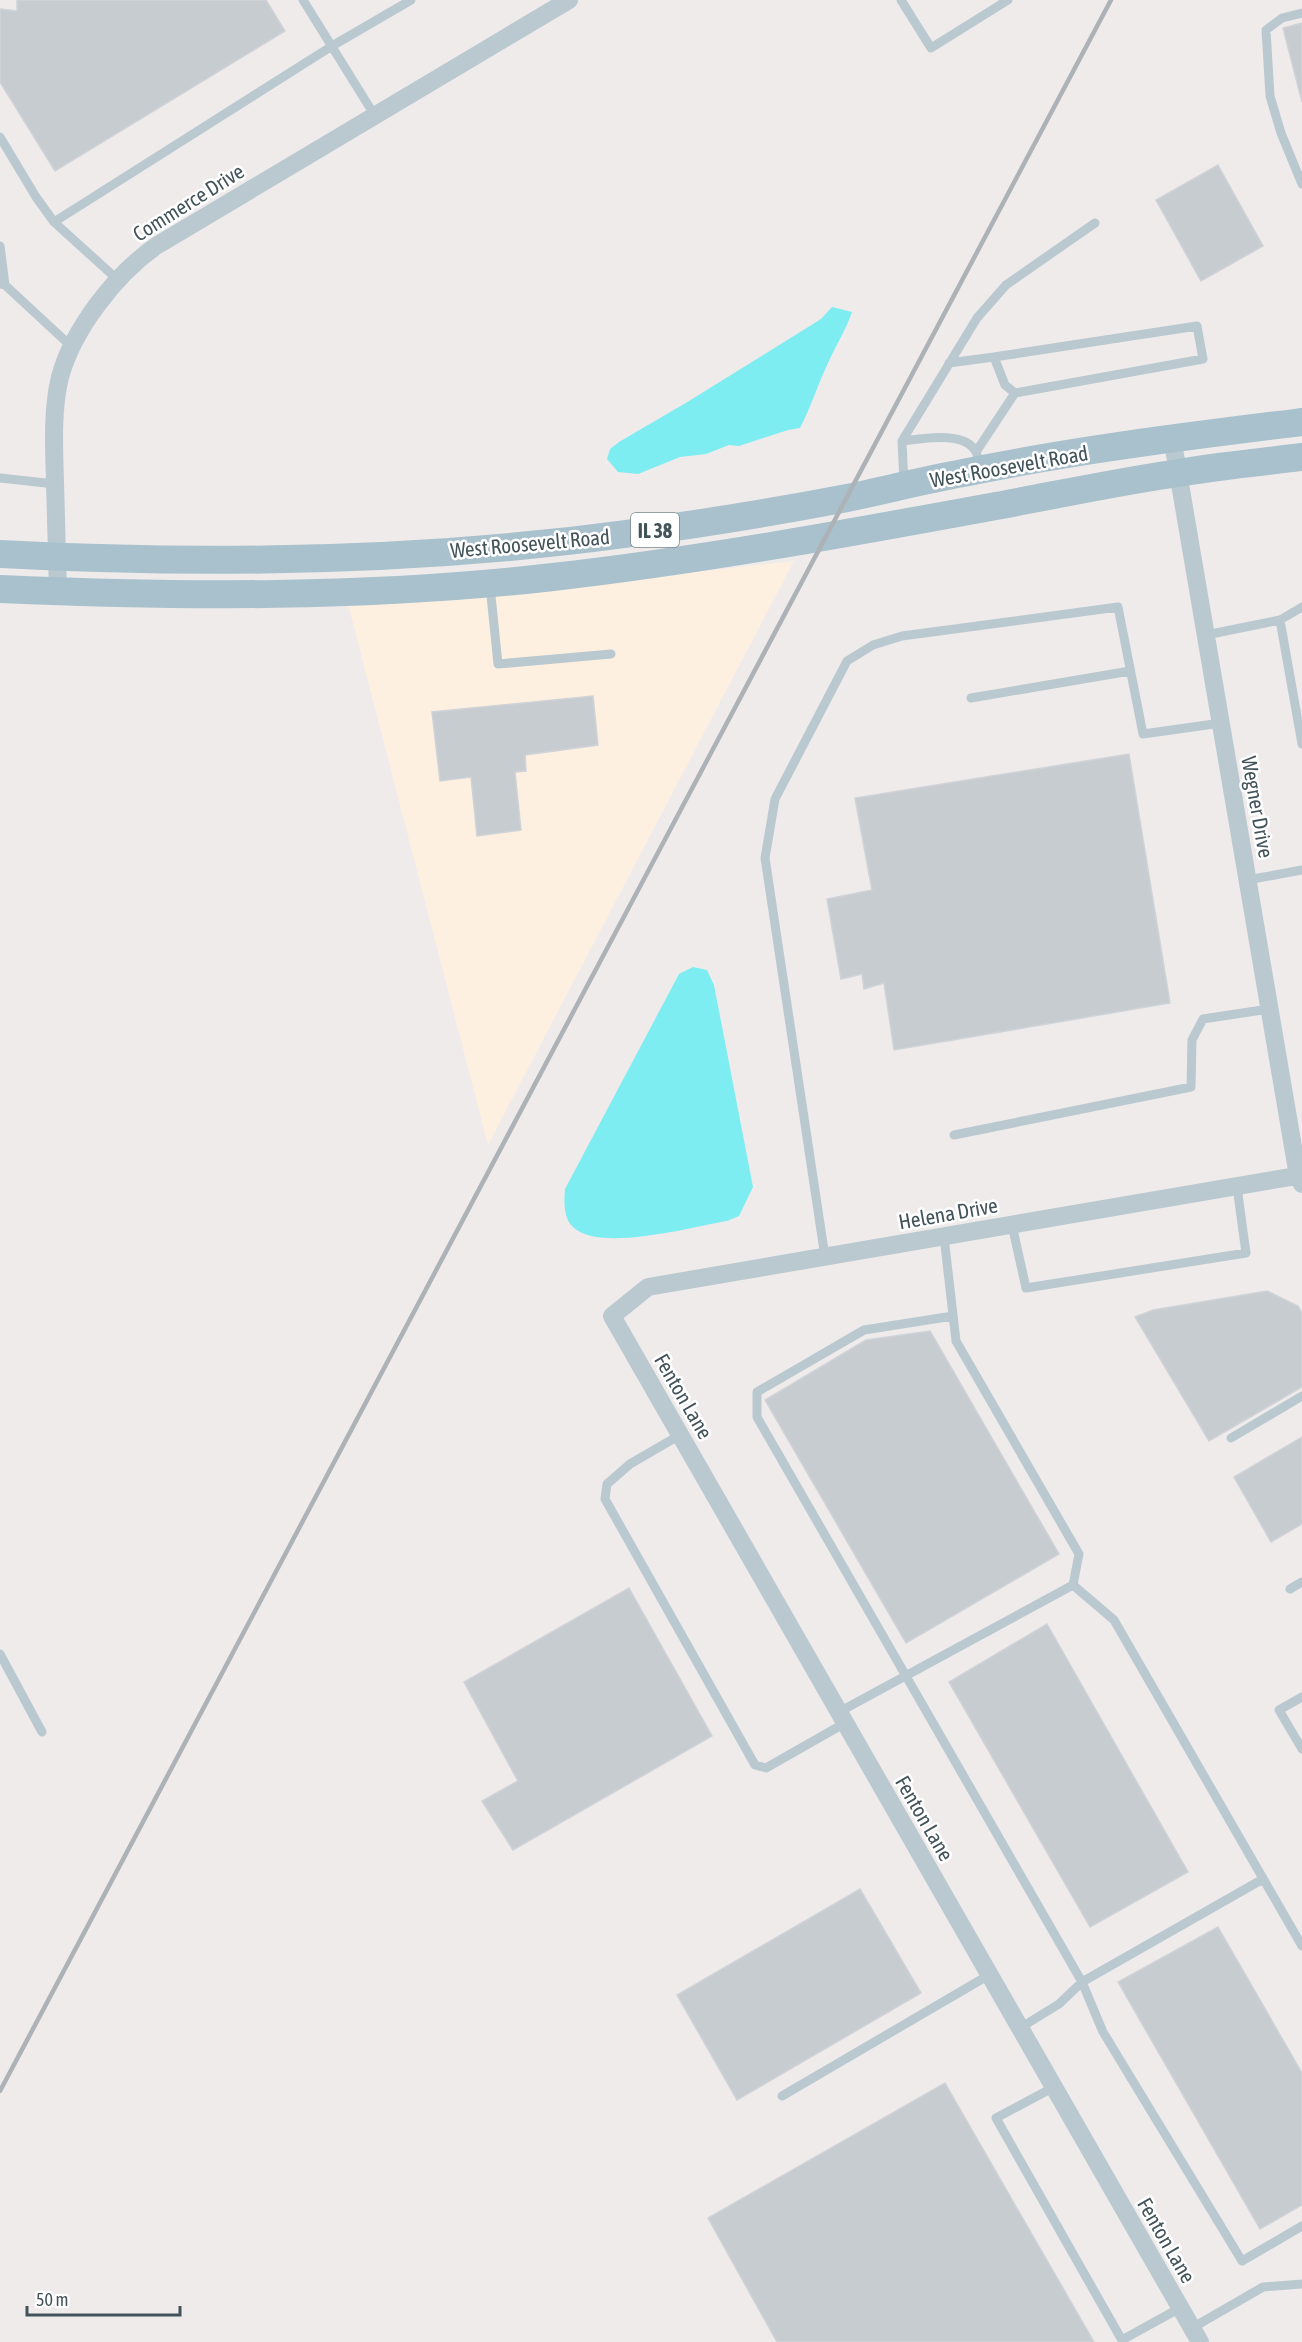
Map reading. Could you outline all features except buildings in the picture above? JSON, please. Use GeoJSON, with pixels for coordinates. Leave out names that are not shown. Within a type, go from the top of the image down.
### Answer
{"type":"FeatureCollection","features":[{"type":"Feature","properties":{"kind":"main road","name":"West Roosevelt Road"},"geometry":{"type":"LineString","coordinates":[[0,555],[182,561],[278,560],[472,550],[637,532],[738,517],[904,486],[977,461],[1302,422]]}},
{"type":"Feature","properties":{"kind":"main road","name":"West Roosevelt Road"},"geometry":{"type":"LineString","coordinates":[[0,589],[58,592],[297,594],[490,583],[656,563],[825,537],[1178,472],[1302,457]]}},
{"type":"Feature","properties":{"kind":"street","name":"Commerce Drive"},"geometry":{"type":"LineString","coordinates":[[58,592],[53,435],[60,377],[81,328],[118,280],[142,256],[156,246],[569,0]]}},
{"type":"Feature","properties":{"kind":"street","name":"Wegner Drive"},"geometry":{"type":"LineString","coordinates":[[1172,437],[1269,1009],[1301,1178]]}},
{"type":"Feature","properties":{"kind":"street","name":"Helena Drive"},"geometry":{"type":"LineString","coordinates":[[612,1316],[648,1287],[1301,1178]]}},
{"type":"Feature","properties":{"kind":"street","name":"Fenton Lane"},"geometry":{"type":"LineString","coordinates":[[612,1316],[1196,2335]]}},
{"type":"Feature","properties":{"kind":"lane"},"geometry":{"type":"LineString","coordinates":[[303,0],[375,116]]}},
{"type":"Feature","properties":{"kind":"lane"},"geometry":{"type":"LineString","coordinates":[[54,222],[332,46],[411,0]]}},
{"type":"Feature","properties":{"kind":"lane"},"geometry":{"type":"LineString","coordinates":[[901,0],[932,48],[1008,0]]}},
{"type":"Feature","properties":{"kind":"lane"},"geometry":{"type":"LineString","coordinates":[[1302,13],[1282,18],[1266,30],[1270,96],[1281,133],[1302,184]]}},
{"type":"Feature","properties":{"kind":"lane"},"geometry":{"type":"LineString","coordinates":[[0,137],[54,222],[118,280]]}},
{"type":"Feature","properties":{"kind":"lane"},"geometry":{"type":"LineString","coordinates":[[904,486],[902,441],[977,318],[1006,285],[1095,222]]}},
{"type":"Feature","properties":{"kind":"lane"},"geometry":{"type":"LineString","coordinates":[[0,246],[2,284],[73,348]]}},
{"type":"Feature","properties":{"kind":"lane"},"geometry":{"type":"LineString","coordinates":[[950,363],[1197,326],[1203,359],[1015,393],[1005,385],[994,357]]}},
{"type":"Feature","properties":{"kind":"lane"},"geometry":{"type":"LineString","coordinates":[[977,461],[1015,393]]}},
{"type":"Feature","properties":{"kind":"lane"},"geometry":{"type":"LineString","coordinates":[[902,441],[947,437],[968,443],[977,461]]}},
{"type":"Feature","properties":{"kind":"lane"},"geometry":{"type":"LineString","coordinates":[[0,478],[55,483]]}},
{"type":"Feature","properties":{"kind":"lane"},"geometry":{"type":"LineString","coordinates":[[490,583],[498,664],[611,654]]}},
{"type":"Feature","properties":{"kind":"lane"},"geometry":{"type":"LineString","coordinates":[[825,1257],[765,858],[775,799],[847,661],[873,645],[902,636],[1118,607],[1143,734],[1221,723]]}},
{"type":"Feature","properties":{"kind":"lane"},"geometry":{"type":"LineString","coordinates":[[1206,636],[1280,620],[1302,607]]}},
{"type":"Feature","properties":{"kind":"lane"},"geometry":{"type":"LineString","coordinates":[[1280,620],[1302,744]]}},
{"type":"Feature","properties":{"kind":"lane"},"geometry":{"type":"LineString","coordinates":[[971,698],[1130,671]]}},
{"type":"Feature","properties":{"kind":"lane"},"geometry":{"type":"LineString","coordinates":[[1247,880],[1302,870]]}},
{"type":"Feature","properties":{"kind":"lane"},"geometry":{"type":"LineString","coordinates":[[954,1135],[1191,1087],[1192,1040],[1203,1019],[1269,1009]]}},
{"type":"Feature","properties":{"kind":"lane"},"geometry":{"type":"LineString","coordinates":[[1012,1225],[1026,1288],[1246,1253],[1237,1187]]}},
{"type":"Feature","properties":{"kind":"lane"},"geometry":{"type":"LineString","coordinates":[[944,1237],[956,1341],[1079,1554],[1073,1585]]}},
{"type":"Feature","properties":{"kind":"lane"},"geometry":{"type":"LineString","coordinates":[[953,1316],[864,1330],[758,1392],[757,1418],[1082,1982],[1103,2032],[1242,2261],[1302,2226]]}},
{"type":"Feature","properties":{"kind":"lane"},"geometry":{"type":"LineString","coordinates":[[1231,1438],[1302,1396]]}},
{"type":"Feature","properties":{"kind":"lane"},"geometry":{"type":"LineString","coordinates":[[680,1435],[630,1464],[607,1484],[605,1499],[754,1764],[766,1768],[906,1677],[1073,1585]]}},
{"type":"Feature","properties":{"kind":"lane"},"geometry":{"type":"LineString","coordinates":[[1290,1589],[1302,1582]]}},
{"type":"Feature","properties":{"kind":"lane"},"geometry":{"type":"LineString","coordinates":[[1073,1585],[1114,1620],[1302,1946]]}},
{"type":"Feature","properties":{"kind":"lane"},"geometry":{"type":"LineString","coordinates":[[0,1654],[42,1732]]}},
{"type":"Feature","properties":{"kind":"lane"},"geometry":{"type":"LineString","coordinates":[[1302,1697],[1279,1710],[1302,1749]]}},
{"type":"Feature","properties":{"kind":"lane"},"geometry":{"type":"LineString","coordinates":[[1020,2028],[1059,2004],[1082,1982],[1263,1879]]}},
{"type":"Feature","properties":{"kind":"lane"},"geometry":{"type":"LineString","coordinates":[[782,2096],[989,1975]]}},
{"type":"Feature","properties":{"kind":"lane"},"geometry":{"type":"LineString","coordinates":[[1054,2087],[996,2118],[1122,2341],[1180,2308]]}},
{"type":"Feature","properties":{"kind":"lane"},"geometry":{"type":"LineString","coordinates":[[1196,2335],[1263,2287],[1302,2284]]}},
{"type":"Feature","properties":{"kind":"shaded area"},"geometry":{"type":"Polygon","coordinates":[[[794,561],[488,1145],[348,604],[593,583],[794,561]]]}},
{"type":"Feature","properties":{"kind":"water"},"geometry":{"type":"Polygon","coordinates":[[[832,307],[852,312],[800,428],[739,446],[729,445],[706,454],[680,457],[638,474],[618,472],[607,459],[610,449],[619,442],[821,319],[832,307]]]}},
{"type":"Feature","properties":{"kind":"water"},"geometry":{"type":"Polygon","coordinates":[[[693,967],[707,970],[714,985],[753,1187],[739,1216],[727,1221],[648,1236],[605,1238],[587,1235],[574,1228],[568,1220],[565,1189],[679,974],[693,967]]]}},
{"type":"Feature","properties":{"kind":"railway"},"geometry":{"type":"LineString","coordinates":[[0,2091],[1111,0]]}}]}
